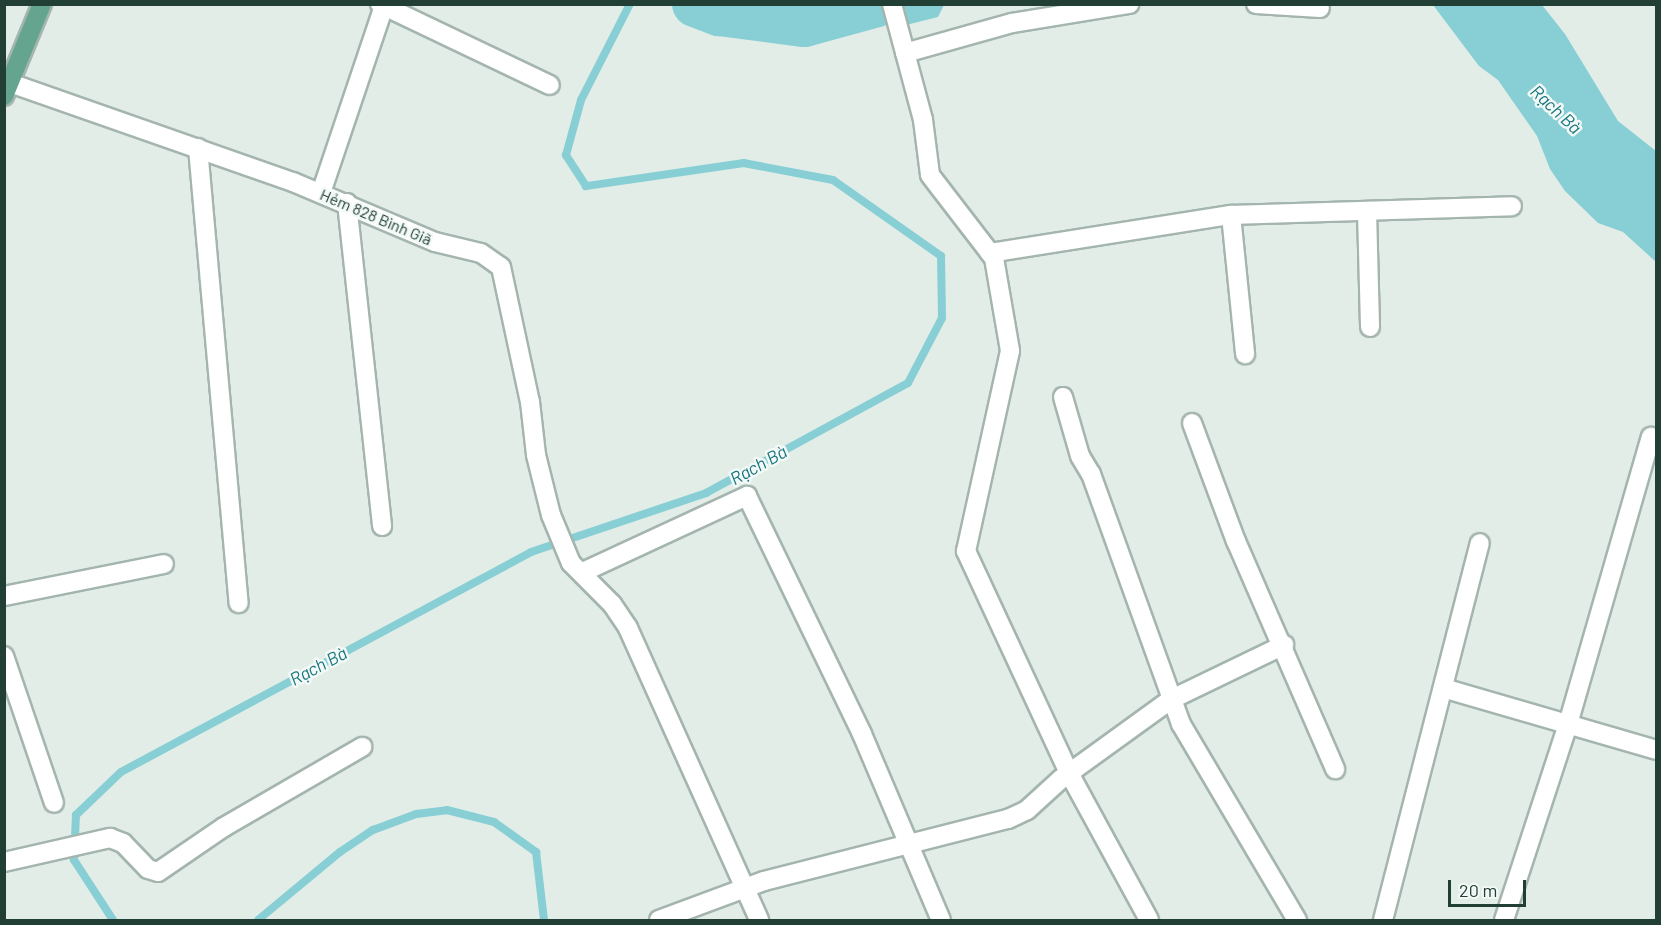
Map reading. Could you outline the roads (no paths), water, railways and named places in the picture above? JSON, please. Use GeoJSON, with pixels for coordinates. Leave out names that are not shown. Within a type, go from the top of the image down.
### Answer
{"type":"FeatureCollection","features":[{"type":"Feature","properties":{"kind":"main road"},"geometry":{"type":"LineString","coordinates":[[7,90],[42,4]]}},
{"type":"Feature","properties":{"kind":"street"},"geometry":{"type":"LineString","coordinates":[[892,4],[923,120],[930,175],[990,253],[1010,351],[966,551],[1069,773],[1148,920]]}},
{"type":"Feature","properties":{"kind":"street"},"geometry":{"type":"LineString","coordinates":[[905,53],[1012,23],[1130,4]]}},
{"type":"Feature","properties":{"kind":"street"},"geometry":{"type":"LineString","coordinates":[[1256,4],[1320,8]]}},
{"type":"Feature","properties":{"kind":"street"},"geometry":{"type":"LineString","coordinates":[[321,193],[382,5],[550,85]]}},
{"type":"Feature","properties":{"kind":"street","name":"Hẻm 828 Bình Giã"},"geometry":{"type":"LineString","coordinates":[[7,90],[198,148],[347,203],[435,242],[481,254],[501,267],[530,402],[536,455],[551,515],[577,568]]}},
{"type":"Feature","properties":{"kind":"street"},"geometry":{"type":"LineString","coordinates":[[198,148],[238,603]]}},
{"type":"Feature","properties":{"kind":"street"},"geometry":{"type":"LineString","coordinates":[[347,203],[382,526]]}},
{"type":"Feature","properties":{"kind":"street"},"geometry":{"type":"LineString","coordinates":[[990,253],[1230,215],[1512,206]]}},
{"type":"Feature","properties":{"kind":"street"},"geometry":{"type":"LineString","coordinates":[[1367,211],[1370,327]]}},
{"type":"Feature","properties":{"kind":"street"},"geometry":{"type":"LineString","coordinates":[[1230,215],[1245,354]]}},
{"type":"Feature","properties":{"kind":"street"},"geometry":{"type":"LineString","coordinates":[[1062,397],[1080,456],[1091,474],[1170,700],[1297,921]]}},
{"type":"Feature","properties":{"kind":"street"},"geometry":{"type":"LineString","coordinates":[[1192,423],[1236,541],[1284,645],[1335,769]]}},
{"type":"Feature","properties":{"kind":"street"},"geometry":{"type":"LineString","coordinates":[[1504,921],[1568,724],[1651,437]]}},
{"type":"Feature","properties":{"kind":"street"},"geometry":{"type":"LineString","coordinates":[[759,921],[628,628],[577,568],[747,496],[833,672],[941,921]]}},
{"type":"Feature","properties":{"kind":"street"},"geometry":{"type":"LineString","coordinates":[[1383,921],[1480,543]]}},
{"type":"Feature","properties":{"kind":"street"},"geometry":{"type":"LineString","coordinates":[[4,596],[164,564]]}},
{"type":"Feature","properties":{"kind":"street"},"geometry":{"type":"LineString","coordinates":[[659,921],[746,888],[1008,819],[1027,810],[1069,773],[1170,700],[1284,645]]}},
{"type":"Feature","properties":{"kind":"street"},"geometry":{"type":"LineString","coordinates":[[4,656],[54,803]]}},
{"type":"Feature","properties":{"kind":"street"},"geometry":{"type":"LineString","coordinates":[[1443,688],[1656,750]]}},
{"type":"Feature","properties":{"kind":"street"},"geometry":{"type":"LineString","coordinates":[[4,862],[93,842],[117,839],[148,869],[158,872],[224,827],[362,747]]}},
{"type":"Feature","properties":{"kind":"water"},"geometry":{"type":"Polygon","coordinates":[[[900,5],[944,5],[938,17],[906,25],[900,5]]]}},
{"type":"Feature","properties":{"kind":"water"},"geometry":{"type":"Polygon","coordinates":[[[1433,5],[1542,5],[1565,34],[1618,121],[1656,151],[1656,262],[1623,232],[1598,223],[1565,191],[1550,169],[1537,136],[1498,80],[1479,66],[1433,5]]]}},
{"type":"Feature","properties":{"kind":"waterway","name":"Rạch Bà"},"geometry":{"type":"LineString","coordinates":[[113,920],[74,860],[76,815],[121,772],[531,552],[706,493],[908,383],[942,318],[941,256],[833,180],[744,163],[586,186],[566,155],[581,100],[630,4]]}},
{"type":"Feature","properties":{"kind":"waterway","name":"Rạch Bà"},"geometry":{"type":"LineString","coordinates":[[695,4],[719,13],[804,24],[877,4]]}},
{"type":"Feature","properties":{"kind":"waterway","name":"Rạch Bà"},"geometry":{"type":"LineString","coordinates":[[258,920],[340,852],[373,830],[416,814],[447,810],[494,822],[536,852],[544,920]]}}]}
